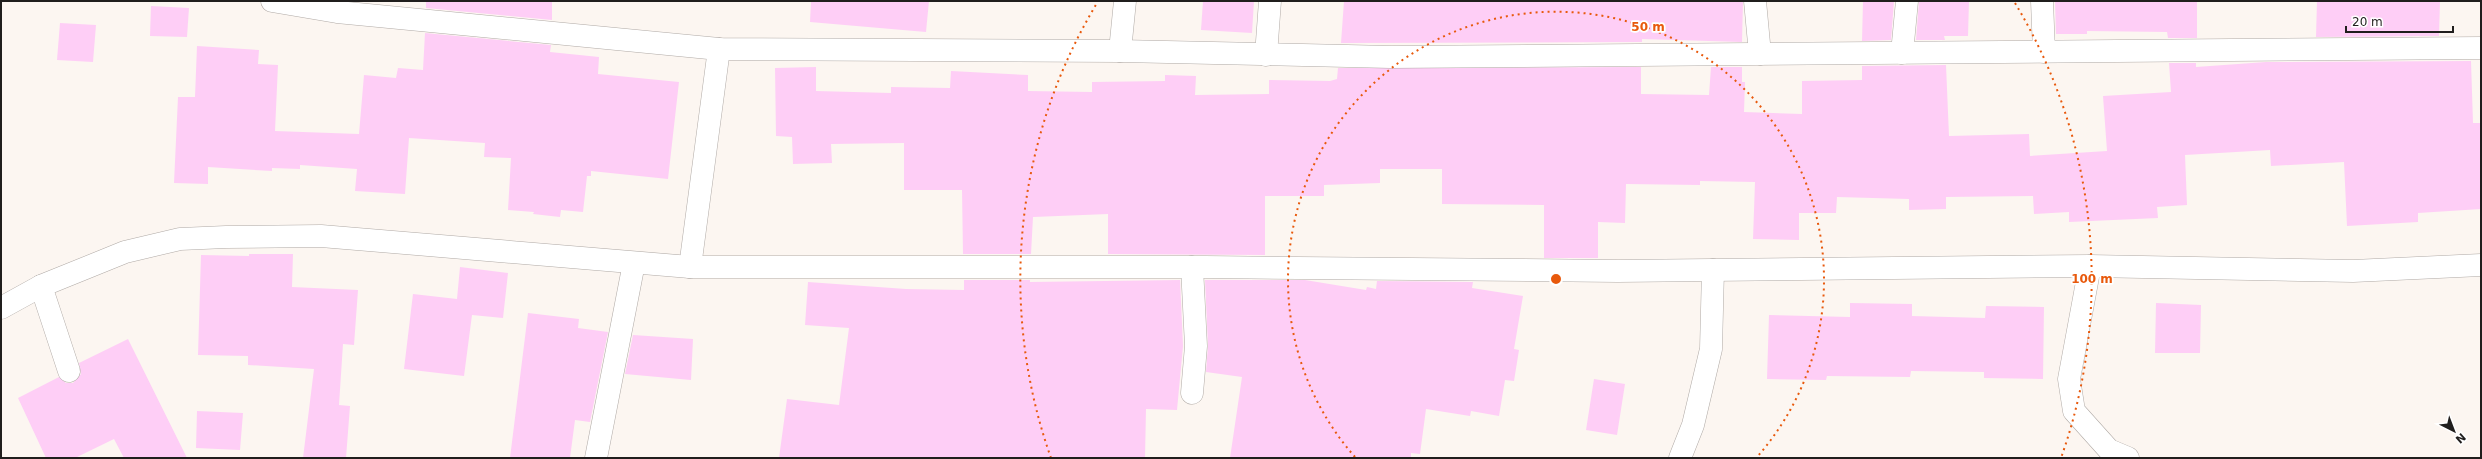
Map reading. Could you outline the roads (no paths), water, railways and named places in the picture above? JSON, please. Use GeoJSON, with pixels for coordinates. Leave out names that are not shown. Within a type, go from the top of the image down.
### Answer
{"type":"FeatureCollection","features":[{"type":"Feature","properties":{"kind":"street"},"geometry":{"type":"LineString","coordinates":[[272,1],[337,12],[719,49],[1120,51],[1391,58],[2481,48]]}},
{"type":"Feature","properties":{"kind":"street"},"geometry":{"type":"LineString","coordinates":[[1120,51],[1125,1]]}},
{"type":"Feature","properties":{"kind":"street"},"geometry":{"type":"LineString","coordinates":[[1266,55],[1270,1]]}},
{"type":"Feature","properties":{"kind":"street"},"geometry":{"type":"LineString","coordinates":[[1755,1],[1760,54]]}},
{"type":"Feature","properties":{"kind":"street"},"geometry":{"type":"LineString","coordinates":[[1902,53],[1907,1]]}},
{"type":"Feature","properties":{"kind":"street"},"geometry":{"type":"LineString","coordinates":[[2042,1],[2044,52]]}},
{"type":"Feature","properties":{"kind":"street"},"geometry":{"type":"LineString","coordinates":[[690,267],[719,49]]}},
{"type":"Feature","properties":{"kind":"street"},"geometry":{"type":"LineString","coordinates":[[1,308],[41,286],[126,252],[180,239],[321,236],[690,267],[1192,267],[1713,270],[2090,266],[2353,271],[2481,265]]}},
{"type":"Feature","properties":{"kind":"street"},"geometry":{"type":"LineString","coordinates":[[596,458],[634,263]]}},
{"type":"Feature","properties":{"kind":"street"},"geometry":{"type":"LineString","coordinates":[[2090,266],[2069,379],[2074,410],[2109,450],[2128,458]]}},
{"type":"Feature","properties":{"kind":"street"},"geometry":{"type":"LineString","coordinates":[[1192,267],[1196,346],[1192,393]]}},
{"type":"Feature","properties":{"kind":"street"},"geometry":{"type":"LineString","coordinates":[[1680,458],[1693,424],[1711,349],[1713,270]]}},
{"type":"Feature","properties":{"kind":"street"},"geometry":{"type":"LineString","coordinates":[[41,286],[69,371]]}}]}
